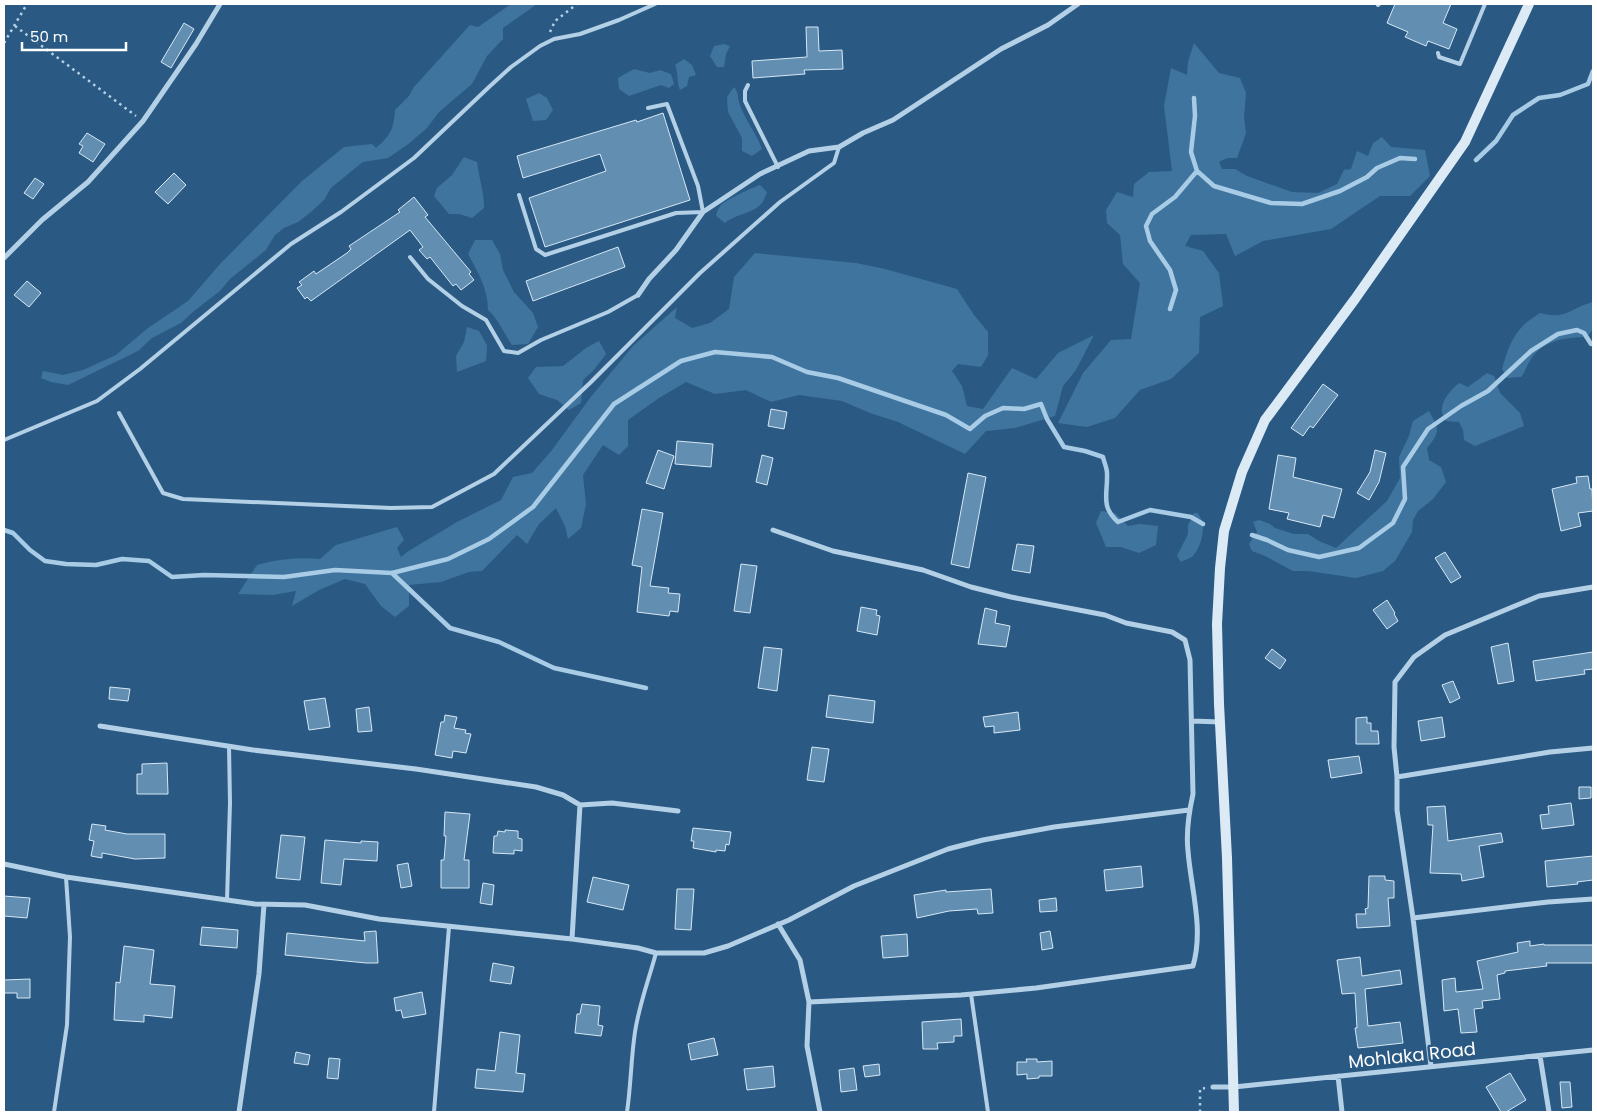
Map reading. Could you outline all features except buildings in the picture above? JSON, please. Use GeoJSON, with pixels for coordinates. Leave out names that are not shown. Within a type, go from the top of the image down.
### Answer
{"type":"FeatureCollection","features":[{"type":"Feature","properties":{"kind":"main road"},"geometry":{"type":"LineString","coordinates":[[1234,1112],[1218,624],[1220,568],[1224,530],[1242,472],[1265,420],[1361,290],[1466,142],[1529,4]]}},
{"type":"Feature","properties":{"kind":"street"},"geometry":{"type":"LineString","coordinates":[[4,258],[42,220],[88,182],[143,121],[220,4]]}},
{"type":"Feature","properties":{"kind":"street"},"geometry":{"type":"LineString","coordinates":[[638,295],[649,278],[676,250],[703,212],[760,174],[809,151],[838,147],[863,133],[893,120],[1001,49],[1048,25],[1078,4]]}},
{"type":"Feature","properties":{"kind":"street"},"geometry":{"type":"LineString","coordinates":[[773,530],[833,550],[923,570],[971,587],[1062,608],[1105,615],[1126,623],[1172,632],[1185,640],[1190,660],[1193,794],[1189,810],[1188,850],[1196,903],[1197,955],[1193,966],[1036,988],[971,994],[809,1002]]}},
{"type":"Feature","properties":{"kind":"street"},"geometry":{"type":"LineString","coordinates":[[1432,1066],[1397,810],[1397,778],[1394,747],[1395,682],[1414,657],[1445,635],[1539,596],[1593,587]]}},
{"type":"Feature","properties":{"kind":"street"},"geometry":{"type":"LineString","coordinates":[[1192,721],[1220,722]]}},
{"type":"Feature","properties":{"kind":"street"},"geometry":{"type":"LineString","coordinates":[[100,726],[229,746],[416,769],[536,787],[563,795],[580,805],[612,803],[678,811]]}},
{"type":"Feature","properties":{"kind":"street"},"geometry":{"type":"LineString","coordinates":[[1397,778],[1550,752],[1593,748]]}},
{"type":"Feature","properties":{"kind":"street"},"geometry":{"type":"LineString","coordinates":[[572,939],[580,805]]}},
{"type":"Feature","properties":{"kind":"street"},"geometry":{"type":"LineString","coordinates":[[4,864],[66,877],[227,900],[264,904],[305,905],[379,919],[572,939],[638,948],[656,953],[704,952],[728,946],[778,924],[854,886],[948,849],[983,840],[1054,827],[1189,810]]}},
{"type":"Feature","properties":{"kind":"street"},"geometry":{"type":"LineString","coordinates":[[1413,918],[1593,898]]}},
{"type":"Feature","properties":{"kind":"street"},"geometry":{"type":"LineString","coordinates":[[239,1112],[259,974],[264,904]]}},
{"type":"Feature","properties":{"kind":"street"},"geometry":{"type":"LineString","coordinates":[[778,924],[800,960],[809,1002],[807,1046],[820,1112]]}},
{"type":"Feature","properties":{"kind":"street","name":"Mohlaka Road"},"geometry":{"type":"LineString","coordinates":[[1213,1087],[1234,1087],[1593,1050]]}},
{"type":"Feature","properties":{"kind":"street"},"geometry":{"type":"LineString","coordinates":[[1540,1056],[1549,1112]]}},
{"type":"Feature","properties":{"kind":"street"},"geometry":{"type":"LineString","coordinates":[[1338,1076],[1342,1112]]}},
{"type":"Feature","properties":{"kind":"lane"},"geometry":{"type":"LineString","coordinates":[[4,440],[97,401],[140,369],[291,244],[341,212],[414,158],[511,67],[540,46],[619,20],[655,4]]}},
{"type":"Feature","properties":{"kind":"lane"},"geometry":{"type":"LineString","coordinates":[[1438,53],[1439,57],[1460,64],[1486,4]]}},
{"type":"Feature","properties":{"kind":"lane"},"geometry":{"type":"LineString","coordinates":[[748,85],[745,91],[745,101],[778,167]]}},
{"type":"Feature","properties":{"kind":"lane"},"geometry":{"type":"LineString","coordinates":[[519,195],[536,249],[546,255],[676,213],[703,212],[698,186],[667,104],[648,108]]}},
{"type":"Feature","properties":{"kind":"lane"},"geometry":{"type":"LineString","coordinates":[[119,413],[163,493],[183,499],[432,508],[494,474],[590,383],[700,273],[780,202],[834,163],[838,147]]}},
{"type":"Feature","properties":{"kind":"lane"},"geometry":{"type":"LineString","coordinates":[[410,257],[428,279],[462,306],[486,320],[504,351],[518,353],[541,340],[608,312],[638,295]]}},
{"type":"Feature","properties":{"kind":"lane"},"geometry":{"type":"LineString","coordinates":[[227,900],[230,803],[229,746]]}},
{"type":"Feature","properties":{"kind":"lane"},"geometry":{"type":"LineString","coordinates":[[54,1112],[67,1015],[70,937],[66,877]]}},
{"type":"Feature","properties":{"kind":"lane"},"geometry":{"type":"LineString","coordinates":[[434,1112],[449,927]]}},
{"type":"Feature","properties":{"kind":"lane"},"geometry":{"type":"LineString","coordinates":[[627,1112],[635,1030],[656,953]]}},
{"type":"Feature","properties":{"kind":"lane"},"geometry":{"type":"LineString","coordinates":[[971,994],[988,1112]]}},
{"type":"Feature","properties":{"kind":"path"},"geometry":{"type":"LineString","coordinates":[[4,43],[27,4]]}},
{"type":"Feature","properties":{"kind":"path"},"geometry":{"type":"LineString","coordinates":[[554,40],[550,31],[555,21],[576,4]]}},
{"type":"Feature","properties":{"kind":"path"},"geometry":{"type":"LineString","coordinates":[[15,26],[143,121]]}},
{"type":"Feature","properties":{"kind":"path"},"geometry":{"type":"LineString","coordinates":[[1200,1112],[1200,1089],[1213,1087]]}},
{"type":"Feature","properties":{"kind":"shaded area"},"geometry":{"type":"Polygon","coordinates":[[[511,4],[537,4],[503,28],[503,39],[487,56],[472,84],[439,112],[427,128],[407,145],[388,158],[363,162],[359,165],[331,188],[324,200],[312,211],[298,222],[284,228],[275,235],[266,250],[230,279],[220,291],[181,323],[152,338],[138,351],[68,385],[41,378],[43,371],[63,375],[83,370],[116,355],[148,328],[188,301],[221,263],[302,181],[344,147],[372,144],[376,148],[381,144],[388,136],[392,127],[395,110],[470,25],[478,27],[511,4]]]}},
{"type":"Feature","properties":{"kind":"shaded area"},"geometry":{"type":"Polygon","coordinates":[[[1194,43],[1219,73],[1240,78],[1246,93],[1244,117],[1246,133],[1237,158],[1227,158],[1219,162],[1222,169],[1235,169],[1247,176],[1292,192],[1318,193],[1337,184],[1344,170],[1351,169],[1357,151],[1368,156],[1373,143],[1382,137],[1391,147],[1425,150],[1430,176],[1410,196],[1380,196],[1331,229],[1263,241],[1235,256],[1226,234],[1191,235],[1185,246],[1203,251],[1219,273],[1223,306],[1200,317],[1199,353],[1171,379],[1140,390],[1115,418],[1087,427],[1058,423],[1083,373],[1111,340],[1131,339],[1140,283],[1123,264],[1120,235],[1107,223],[1106,210],[1117,192],[1133,197],[1134,184],[1149,172],[1172,171],[1164,106],[1171,68],[1187,75],[1188,62],[1194,43]]]}},
{"type":"Feature","properties":{"kind":"shaded area"},"geometry":{"type":"Polygon","coordinates":[[[724,44],[730,46],[726,54],[724,67],[717,67],[710,56],[714,46],[724,44]]]}},
{"type":"Feature","properties":{"kind":"shaded area"},"geometry":{"type":"Polygon","coordinates":[[[684,59],[692,65],[696,75],[689,77],[687,86],[680,90],[675,65],[684,59]]]}},
{"type":"Feature","properties":{"kind":"shaded area"},"geometry":{"type":"Polygon","coordinates":[[[634,69],[650,73],[660,70],[671,74],[674,84],[669,88],[661,85],[629,96],[619,89],[618,78],[634,69]]]}},
{"type":"Feature","properties":{"kind":"shaded area"},"geometry":{"type":"Polygon","coordinates":[[[734,87],[741,108],[762,149],[752,156],[742,151],[742,138],[728,112],[727,97],[734,87]]]}},
{"type":"Feature","properties":{"kind":"shaded area"},"geometry":{"type":"Polygon","coordinates":[[[539,93],[547,98],[553,110],[546,120],[533,121],[526,99],[539,93]]]}},
{"type":"Feature","properties":{"kind":"shaded area"},"geometry":{"type":"Polygon","coordinates":[[[464,157],[477,162],[483,196],[484,208],[472,218],[459,214],[449,214],[434,196],[437,188],[452,175],[464,157]]]}},
{"type":"Feature","properties":{"kind":"shaded area"},"geometry":{"type":"Polygon","coordinates":[[[760,185],[767,192],[763,202],[758,207],[725,223],[716,216],[721,205],[760,185]]]}},
{"type":"Feature","properties":{"kind":"shaded area"},"geometry":{"type":"Polygon","coordinates":[[[475,240],[492,240],[500,254],[503,270],[514,292],[533,313],[538,327],[528,344],[512,345],[488,310],[488,302],[479,274],[468,254],[475,240]]]}},
{"type":"Feature","properties":{"kind":"shaded area"},"geometry":{"type":"Polygon","coordinates":[[[755,253],[856,263],[957,289],[988,332],[988,355],[981,367],[958,364],[952,371],[962,386],[967,406],[983,409],[1012,368],[1036,379],[1058,353],[1094,335],[1076,370],[1063,386],[1055,416],[1015,428],[986,431],[965,454],[898,422],[842,401],[799,395],[771,402],[746,390],[715,394],[686,382],[628,420],[628,446],[619,455],[603,445],[583,475],[586,504],[581,528],[568,539],[565,526],[556,508],[539,524],[527,544],[517,535],[482,571],[469,572],[441,582],[409,585],[409,606],[395,617],[381,606],[365,584],[345,579],[319,590],[292,606],[296,591],[273,595],[238,594],[257,565],[288,559],[320,559],[336,545],[397,527],[404,540],[397,548],[401,557],[457,522],[501,500],[513,477],[532,473],[633,346],[677,307],[675,318],[692,328],[710,323],[729,309],[734,277],[755,253]]]}},
{"type":"Feature","properties":{"kind":"shaded area"},"geometry":{"type":"Polygon","coordinates":[[[1593,302],[1593,329],[1587,337],[1565,339],[1544,346],[1533,356],[1521,377],[1507,378],[1502,369],[1505,359],[1515,336],[1525,324],[1540,313],[1550,315],[1563,314],[1593,302]]]}},
{"type":"Feature","properties":{"kind":"shaded area"},"geometry":{"type":"Polygon","coordinates":[[[467,327],[479,331],[487,345],[486,361],[457,372],[456,356],[464,342],[467,327]]]}},
{"type":"Feature","properties":{"kind":"shaded area"},"geometry":{"type":"Polygon","coordinates":[[[599,341],[606,354],[593,371],[583,380],[581,403],[569,410],[557,400],[539,394],[528,378],[536,367],[563,366],[586,348],[599,341]]]}},
{"type":"Feature","properties":{"kind":"shaded area"},"geometry":{"type":"Polygon","coordinates":[[[1487,373],[1494,376],[1500,393],[1520,413],[1524,426],[1475,446],[1464,440],[1463,430],[1459,422],[1446,421],[1443,416],[1442,406],[1447,396],[1459,383],[1468,387],[1487,373]]]}},
{"type":"Feature","properties":{"kind":"shaded area"},"geometry":{"type":"Polygon","coordinates":[[[1429,411],[1437,430],[1435,438],[1427,448],[1429,460],[1441,467],[1446,482],[1433,499],[1418,511],[1413,520],[1412,532],[1395,561],[1383,571],[1356,578],[1308,571],[1293,571],[1252,551],[1249,544],[1257,532],[1253,522],[1259,520],[1294,534],[1308,534],[1336,548],[1387,501],[1400,478],[1399,457],[1409,436],[1413,421],[1429,411]]]}},
{"type":"Feature","properties":{"kind":"shaded area"},"geometry":{"type":"Polygon","coordinates":[[[1101,511],[1115,513],[1128,526],[1140,524],[1158,526],[1156,545],[1139,553],[1121,547],[1106,547],[1096,523],[1101,511]]]}},
{"type":"Feature","properties":{"kind":"shaded area"},"geometry":{"type":"Polygon","coordinates":[[[1194,513],[1197,513],[1202,523],[1201,541],[1196,553],[1181,562],[1177,556],[1188,534],[1188,525],[1194,513]]]}},
{"type":"Feature","properties":{"kind":"waterway"},"geometry":{"type":"LineString","coordinates":[[1476,160],[1496,141],[1513,115],[1539,98],[1560,95],[1588,84],[1593,71]]}},
{"type":"Feature","properties":{"kind":"waterway"},"geometry":{"type":"LineString","coordinates":[[1194,98],[1195,116],[1191,152],[1197,171],[1214,186],[1271,203],[1302,204],[1340,191],[1367,177],[1377,168],[1400,158],[1415,159]]}},
{"type":"Feature","properties":{"kind":"waterway"},"geometry":{"type":"LineString","coordinates":[[1170,309],[1176,290],[1170,270],[1150,241],[1146,226],[1152,214],[1175,197],[1197,171]]}},
{"type":"Feature","properties":{"kind":"waterway"},"geometry":{"type":"LineString","coordinates":[[1252,535],[1288,550],[1319,557],[1359,548],[1393,523],[1405,499],[1403,467],[1428,429],[1461,406],[1488,391],[1531,351],[1558,334],[1577,330],[1584,333],[1591,344],[1593,344]]}},
{"type":"Feature","properties":{"kind":"waterway"},"geometry":{"type":"LineString","coordinates":[[4,530],[13,533],[30,550],[45,561],[96,565],[122,559],[149,561],[172,577],[204,575],[284,577],[335,570],[392,573],[448,559],[489,539],[533,507],[614,404],[681,361],[715,352],[772,357],[807,372],[838,378],[946,415],[970,429],[985,416],[1003,408],[1024,409],[1041,404],[1047,419],[1064,447],[1103,457],[1107,471],[1107,505],[1112,516],[1118,522],[1150,510],[1191,517],[1203,524]]}},
{"type":"Feature","properties":{"kind":"waterway"},"geometry":{"type":"LineString","coordinates":[[392,573],[450,628],[499,642],[554,668],[646,688]]}}]}
